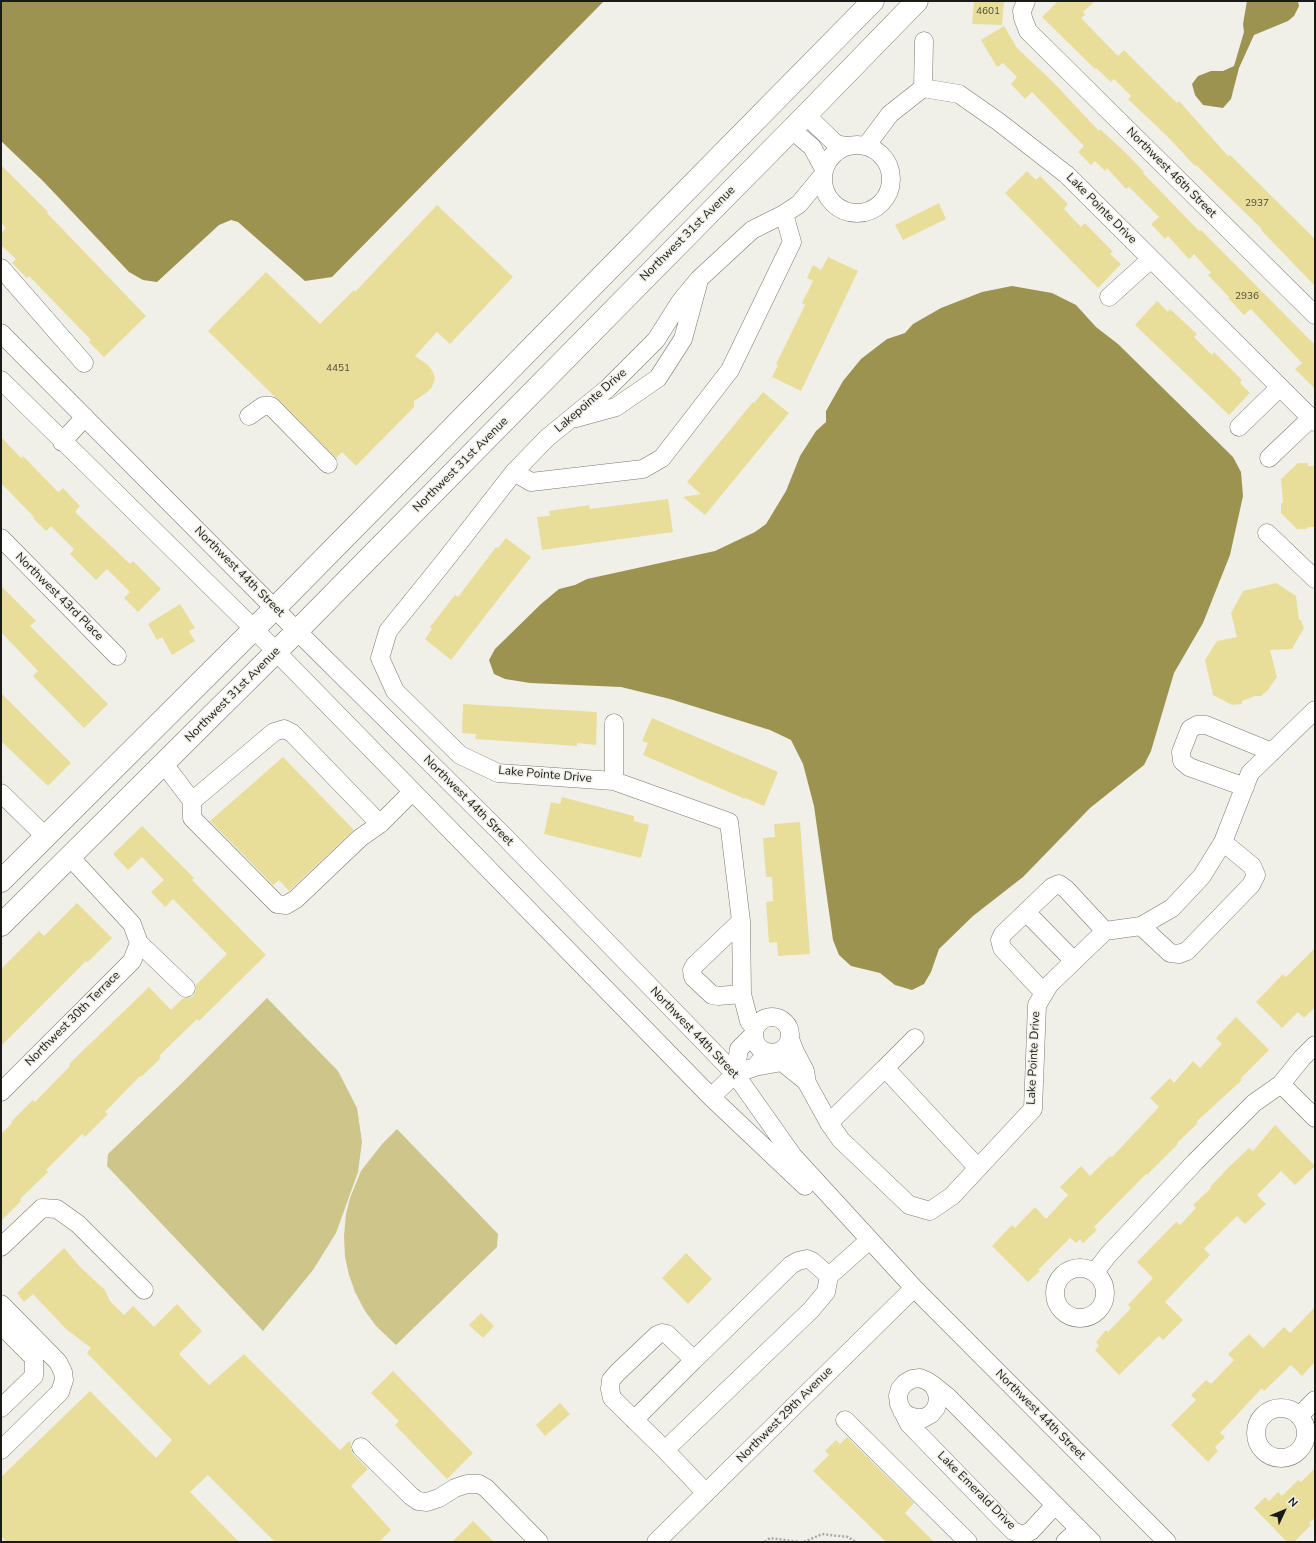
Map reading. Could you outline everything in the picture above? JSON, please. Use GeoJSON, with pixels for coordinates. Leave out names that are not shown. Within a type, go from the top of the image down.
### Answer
{"type":"FeatureCollection","features":[{"type":"Feature","properties":{"kind":"main road"},"geometry":{"type":"LineString","coordinates":[[1,881],[275,608],[873,1]]}},
{"type":"Feature","properties":{"kind":"main road","name":"Northwest 31st Avenue"},"geometry":{"type":"LineString","coordinates":[[1,925],[297,631],[799,122],[916,1]]}},
{"type":"Feature","properties":{"kind":"street","name":"Northwest 46th Street"},"geometry":{"type":"LineString","coordinates":[[1026,1],[1022,11],[1028,31],[1315,315]]}},
{"type":"Feature","properties":{"kind":"street"},"geometry":{"type":"LineString","coordinates":[[866,146],[890,114],[922,88],[924,41]]}},
{"type":"Feature","properties":{"kind":"street","name":"Lake Pointe Drive"},"geometry":{"type":"LineString","coordinates":[[922,88],[959,94],[999,122],[1067,175],[1313,420]]}},
{"type":"Feature","properties":{"kind":"street"},"geometry":{"type":"LineString","coordinates":[[799,122],[836,144],[846,146]]}},
{"type":"Feature","properties":{"kind":"street"},"geometry":{"type":"LineString","coordinates":[[799,122],[824,172],[825,189],[830,200],[843,210],[864,212],[881,204],[891,186],[892,176],[888,162],[881,154],[866,146],[857,144],[846,146],[834,153],[829,159],[824,172],[800,204]]}},
{"type":"Feature","properties":{"kind":"street"},"geometry":{"type":"LineString","coordinates":[[571,419],[616,408],[658,378],[683,339],[699,279],[752,230],[800,204],[813,200],[830,200]]}},
{"type":"Feature","properties":{"kind":"street"},"geometry":{"type":"LineString","coordinates":[[514,472],[531,482],[643,468],[662,458],[730,370],[792,242],[784,214]]}},
{"type":"Feature","properties":{"kind":"street"},"geometry":{"type":"LineString","coordinates":[[1109,296],[1151,258]]}},
{"type":"Feature","properties":{"kind":"street"},"geometry":{"type":"LineString","coordinates":[[1,268],[84,363]]}},
{"type":"Feature","properties":{"kind":"street","name":"Lakepointe Drive"},"geometry":{"type":"LineString","coordinates":[[478,519],[514,472],[547,438],[608,388],[656,340],[680,302],[699,279]]}},
{"type":"Feature","properties":{"kind":"street","name":"Northwest 44th Street"},"geometry":{"type":"LineString","coordinates":[[1,333],[297,631],[503,835],[735,1074],[793,1156],[914,1288]]}},
{"type":"Feature","properties":{"kind":"street","name":"Northwest 44th Street"},"geometry":{"type":"LineString","coordinates":[[1,380],[62,442],[254,629],[711,1097],[914,1288],[1167,1542]]}},
{"type":"Feature","properties":{"kind":"street"},"geometry":{"type":"LineString","coordinates":[[1238,427],[1280,387]]}},
{"type":"Feature","properties":{"kind":"street"},"geometry":{"type":"LineString","coordinates":[[249,416],[263,406],[271,406],[328,464]]}},
{"type":"Feature","properties":{"kind":"street"},"geometry":{"type":"LineString","coordinates":[[62,442],[85,417]]}},
{"type":"Feature","properties":{"kind":"street"},"geometry":{"type":"LineString","coordinates":[[1269,458],[1313,420]]}},
{"type":"Feature","properties":{"kind":"street","name":"Lake Pointe Drive"},"geometry":{"type":"LineString","coordinates":[[478,519],[388,631],[380,658],[395,691],[460,755],[498,773],[614,781],[729,822],[741,921],[742,994],[749,1004],[759,1027],[757,1044],[763,1050],[783,1051]]}},
{"type":"Feature","properties":{"kind":"street"},"geometry":{"type":"LineString","coordinates":[[1267,533],[1315,579]]}},
{"type":"Feature","properties":{"kind":"street","name":"Northwest 43rd Place"},"geometry":{"type":"LineString","coordinates":[[1,538],[117,656]]}},
{"type":"Feature","properties":{"kind":"street"},"geometry":{"type":"LineString","coordinates":[[1044,993],[1002,948],[1000,940],[1003,934],[1052,887],[1059,884],[1066,889],[1105,931],[1141,926],[1172,908],[1202,876],[1224,842],[1250,773],[1315,710]]}},
{"type":"Feature","properties":{"kind":"street"},"geometry":{"type":"LineString","coordinates":[[614,723],[614,781]]}},
{"type":"Feature","properties":{"kind":"street"},"geometry":{"type":"LineString","coordinates":[[1245,787],[1189,767],[1182,760],[1181,752],[1190,729],[1197,725],[1206,725],[1272,752]]}},
{"type":"Feature","properties":{"kind":"street"},"geometry":{"type":"LineString","coordinates":[[192,801],[274,732],[284,729],[292,733],[380,824]]}},
{"type":"Feature","properties":{"kind":"street"},"geometry":{"type":"LineString","coordinates":[[164,764],[192,801],[192,818],[277,904],[286,905],[296,899],[360,838],[380,824],[412,792]]}},
{"type":"Feature","properties":{"kind":"street"},"geometry":{"type":"LineString","coordinates":[[1,793],[46,837]]}},
{"type":"Feature","properties":{"kind":"street"},"geometry":{"type":"LineString","coordinates":[[1141,926],[1170,953],[1179,954],[1187,951],[1251,885],[1256,876],[1252,866],[1224,842]]}},
{"type":"Feature","properties":{"kind":"street"},"geometry":{"type":"LineString","coordinates":[[70,857],[132,924],[139,943],[186,988]]}},
{"type":"Feature","properties":{"kind":"street"},"geometry":{"type":"LineString","coordinates":[[1026,912],[1074,961]]}},
{"type":"Feature","properties":{"kind":"street"},"geometry":{"type":"LineString","coordinates":[[741,921],[695,965],[692,970],[693,977],[712,995],[742,994]]}},
{"type":"Feature","properties":{"kind":"street","name":"Lake Pointe Drive"},"geometry":{"type":"LineString","coordinates":[[783,1051],[807,1083],[829,1123],[841,1140],[909,1205],[930,1211],[952,1196],[1033,1109],[1037,1006],[1049,985],[1105,931]]}},
{"type":"Feature","properties":{"kind":"street","name":"Northwest 30th Terrace"},"geometry":{"type":"LineString","coordinates":[[1,1092],[132,961],[139,943]]}},
{"type":"Feature","properties":{"kind":"street","name":"Lake Pointe Drive"},"geometry":{"type":"LineString","coordinates":[[759,1027],[778,1018],[782,1020],[789,1028],[783,1051]]}},
{"type":"Feature","properties":{"kind":"street"},"geometry":{"type":"LineString","coordinates":[[735,1074],[739,1049],[759,1027]]}},
{"type":"Feature","properties":{"kind":"street"},"geometry":{"type":"LineString","coordinates":[[829,1123],[916,1038]]}},
{"type":"Feature","properties":{"kind":"street"},"geometry":{"type":"LineString","coordinates":[[1095,1272],[1108,1255],[1196,1162],[1254,1103],[1281,1084],[1302,1058],[1315,1045]]}},
{"type":"Feature","properties":{"kind":"street"},"geometry":{"type":"LineString","coordinates":[[711,1097],[735,1074],[755,1067],[783,1051]]}},
{"type":"Feature","properties":{"kind":"street"},"geometry":{"type":"LineString","coordinates":[[884,1068],[978,1168]]}},
{"type":"Feature","properties":{"kind":"street"},"geometry":{"type":"LineString","coordinates":[[1281,1084],[1315,1118]]}},
{"type":"Feature","properties":{"kind":"street"},"geometry":{"type":"LineString","coordinates":[[1,1247],[42,1208],[57,1209],[78,1224],[144,1290]]}},
{"type":"Feature","properties":{"kind":"street"},"geometry":{"type":"LineString","coordinates":[[665,1450],[811,1310],[826,1292],[829,1276],[866,1243]]}},
{"type":"Feature","properties":{"kind":"street"},"geometry":{"type":"LineString","coordinates":[[634,1420],[791,1265],[798,1261],[807,1259],[812,1261],[829,1276]]}},
{"type":"Feature","properties":{"kind":"street","name":"Northwest 29th Avenue"},"geometry":{"type":"LineString","coordinates":[[656,1542],[914,1288]]}},
{"type":"Feature","properties":{"kind":"street"},"geometry":{"type":"LineString","coordinates":[[1,1304],[58,1362],[63,1372],[64,1380],[60,1392],[1,1450]]}},
{"type":"Feature","properties":{"kind":"street"},"geometry":{"type":"LineString","coordinates":[[1,1325],[34,1358],[34,1376],[1,1408]]}},
{"type":"Feature","properties":{"kind":"street"},"geometry":{"type":"LineString","coordinates":[[694,1360],[667,1334],[662,1333],[657,1335],[617,1373],[611,1380],[610,1389],[612,1398],[706,1493]]}},
{"type":"Feature","properties":{"kind":"street","name":"Lake Emerald Drive"},"geometry":{"type":"LineString","coordinates":[[1056,1505],[1031,1531],[1023,1535],[1013,1531],[909,1424],[899,1404],[898,1396],[900,1389],[905,1383],[912,1379],[920,1378],[927,1380],[934,1385],[948,1397],[1056,1505],[1092,1542]]}},
{"type":"Feature","properties":{"kind":"street"},"geometry":{"type":"LineString","coordinates":[[902,1411],[909,1416],[916,1418],[924,1418],[931,1414],[936,1408],[938,1400],[934,1385]]}},
{"type":"Feature","properties":{"kind":"street"},"geometry":{"type":"LineString","coordinates":[[1299,1416],[1315,1400]]}},
{"type":"Feature","properties":{"kind":"street"},"geometry":{"type":"LineString","coordinates":[[845,1420],[968,1542]]}},
{"type":"Feature","properties":{"kind":"street"},"geometry":{"type":"LineString","coordinates":[[362,1447],[411,1496],[418,1501],[428,1502],[440,1498],[455,1488],[467,1484],[479,1484],[486,1488],[539,1542]]}},
{"type":"Feature","properties":{"kind":"street"},"geometry":{"type":"LineString","coordinates":[[1066,1542],[1079,1529]]}},
{"type":"Feature","properties":{"kind":"path"},"geometry":{"type":"LineString","coordinates":[[804,1542],[822,1534],[848,1537],[856,1542]]}},
{"type":"Feature","properties":{"kind":"path"},"geometry":{"type":"LineString","coordinates":[[765,1542],[770,1538],[799,1542]]}},
{"type":"Feature","properties":{"kind":"shaded area"},"geometry":{"type":"Polygon","coordinates":[[[1,1],[604,1],[332,277],[305,281],[238,222],[231,220],[219,225],[157,282],[143,280],[129,272],[43,181],[1,141],[1,1]]]}},
{"type":"Feature","properties":{"kind":"shaded area"},"geometry":{"type":"Polygon","coordinates":[[[1247,1],[1298,1],[1299,6],[1294,16],[1288,21],[1254,35],[1239,68],[1231,99],[1223,108],[1203,105],[1195,95],[1192,84],[1198,76],[1211,71],[1223,71],[1234,66],[1244,32],[1243,24],[1247,1]]]}},
{"type":"Feature","properties":{"kind":"shaded area"},"geometry":{"type":"Polygon","coordinates":[[[1012,286],[1052,293],[1076,305],[1096,327],[1118,344],[1233,457],[1241,472],[1243,496],[1230,555],[1203,623],[1174,673],[1151,751],[1144,765],[1090,808],[1023,877],[973,916],[939,949],[931,972],[924,984],[912,990],[895,985],[880,973],[851,966],[839,955],[833,940],[814,806],[803,764],[791,740],[770,730],[670,699],[621,687],[530,683],[505,679],[494,674],[489,660],[495,649],[541,604],[559,589],[575,585],[587,579],[715,551],[755,532],[766,524],[786,491],[800,456],[816,431],[826,422],[826,411],[843,381],[861,359],[887,339],[905,333],[913,324],[941,308],[982,292],[1012,286]]]}},
{"type":"Feature","properties":{"kind":"shaded area"},"geometry":{"type":"Polygon","coordinates":[[[267,998],[338,1071],[357,1108],[362,1142],[358,1172],[336,1233],[313,1270],[263,1331],[107,1166],[108,1154],[267,998]]]}},
{"type":"Feature","properties":{"kind":"shaded area"},"geometry":{"type":"Polygon","coordinates":[[[397,1129],[498,1234],[497,1247],[396,1345],[376,1326],[365,1311],[355,1292],[345,1257],[344,1236],[346,1214],[350,1198],[361,1171],[382,1144],[397,1129]]]}},
{"type":"Feature","properties":{"kind":"building"},"geometry":{"type":"Polygon","coordinates":[[[974,1],[1004,1],[1002,25],[972,24],[974,1]]]}},
{"type":"Feature","properties":{"kind":"building"},"geometry":{"type":"Polygon","coordinates":[[[1058,1],[1095,1],[1083,12],[1085,15],[1081,18],[1118,56],[1124,50],[1177,103],[1179,101],[1228,156],[1230,155],[1315,239],[1315,286],[1261,230],[1262,229],[1196,165],[1195,166],[1168,137],[1128,99],[1131,96],[1114,79],[1111,82],[1096,68],[1095,69],[1042,17],[1058,1]]]}},
{"type":"Feature","properties":{"kind":"building"},"geometry":{"type":"Polygon","coordinates":[[[1004,26],[1017,48],[1052,81],[1099,131],[1100,129],[1128,155],[1144,172],[1143,173],[1199,231],[1201,230],[1315,345],[1315,389],[1295,369],[1302,363],[1251,309],[1244,315],[1208,275],[1211,273],[1194,254],[1189,259],[1168,236],[1165,239],[1151,224],[1159,217],[1129,187],[1126,189],[1107,168],[1105,171],[1095,161],[1091,165],[1078,152],[1084,146],[1032,92],[1025,99],[1011,84],[1017,77],[1003,63],[997,67],[981,40],[1004,26]]]}},
{"type":"Feature","properties":{"kind":"building"},"geometry":{"type":"Polygon","coordinates":[[[1,165],[48,212],[47,213],[146,316],[104,357],[89,342],[91,340],[29,276],[27,278],[12,263],[16,259],[1,245],[1,233],[6,228],[1,223],[1,165]]]}},
{"type":"Feature","properties":{"kind":"building"},"geometry":{"type":"Polygon","coordinates":[[[1027,171],[1036,180],[1040,176],[1068,204],[1064,209],[1081,227],[1085,223],[1113,252],[1110,254],[1121,264],[1098,288],[1005,193],[1027,171]]]}},
{"type":"Feature","properties":{"kind":"building"},"geometry":{"type":"Polygon","coordinates":[[[939,203],[946,219],[903,240],[895,225],[939,203]]]}},
{"type":"Feature","properties":{"kind":"building"},"geometry":{"type":"Polygon","coordinates":[[[437,205],[513,277],[450,344],[437,332],[415,356],[428,365],[433,372],[435,378],[432,387],[414,401],[414,407],[356,466],[342,452],[336,458],[208,331],[266,272],[320,324],[354,290],[355,292],[437,205]]]}},
{"type":"Feature","properties":{"kind":"building"},"geometry":{"type":"Polygon","coordinates":[[[828,257],[858,271],[801,391],[772,377],[778,365],[776,364],[805,305],[802,303],[813,281],[807,278],[813,265],[821,270],[828,257]]]}},
{"type":"Feature","properties":{"kind":"building"},"geometry":{"type":"Polygon","coordinates":[[[1157,301],[1168,312],[1170,309],[1197,334],[1194,337],[1212,355],[1214,352],[1242,380],[1240,383],[1250,393],[1229,415],[1135,325],[1157,301]]]}},
{"type":"Feature","properties":{"kind":"building"},"geometry":{"type":"Polygon","coordinates":[[[763,392],[789,413],[705,515],[683,497],[701,494],[687,482],[763,392]]]}},
{"type":"Feature","properties":{"kind":"building"},"geometry":{"type":"Polygon","coordinates":[[[1,437],[21,458],[23,456],[58,492],[63,488],[80,506],[75,512],[130,564],[133,561],[161,589],[138,612],[124,598],[130,592],[107,569],[96,580],[70,554],[74,549],[51,526],[46,531],[1,483],[1,437]]]}},
{"type":"Feature","properties":{"kind":"building"},"geometry":{"type":"Polygon","coordinates":[[[1298,463],[1308,463],[1308,466],[1315,466],[1315,527],[1308,527],[1307,529],[1297,529],[1281,513],[1281,503],[1283,503],[1281,479],[1298,463]]]}},
{"type":"Feature","properties":{"kind":"building"},"geometry":{"type":"Polygon","coordinates":[[[668,499],[673,532],[542,550],[537,517],[550,516],[549,511],[589,505],[590,509],[668,499]]]}},
{"type":"Feature","properties":{"kind":"building"},"geometry":{"type":"Polygon","coordinates":[[[506,538],[531,557],[451,660],[425,639],[432,629],[430,627],[455,595],[458,597],[496,547],[498,548],[506,538]]]}},
{"type":"Feature","properties":{"kind":"building"},"geometry":{"type":"Polygon","coordinates":[[[1276,583],[1296,596],[1299,620],[1301,620],[1304,628],[1292,649],[1270,650],[1277,677],[1268,690],[1261,696],[1255,696],[1242,701],[1242,704],[1232,705],[1213,695],[1205,660],[1217,641],[1237,637],[1231,613],[1243,591],[1276,583]]]}},
{"type":"Feature","properties":{"kind":"building"},"geometry":{"type":"Polygon","coordinates":[[[1,586],[36,621],[30,626],[108,704],[84,728],[33,676],[38,671],[1,632],[1,586]]]}},
{"type":"Feature","properties":{"kind":"building"},"geometry":{"type":"Polygon","coordinates":[[[180,604],[195,628],[189,631],[195,641],[172,655],[162,637],[157,640],[148,624],[180,604]]]}},
{"type":"Feature","properties":{"kind":"building"},"geometry":{"type":"Polygon","coordinates":[[[1,693],[71,763],[48,786],[1,741],[1,693]]]}},
{"type":"Feature","properties":{"kind":"building"},"geometry":{"type":"Polygon","coordinates":[[[463,704],[597,712],[596,745],[577,743],[577,746],[475,739],[476,734],[462,733],[463,704]]]}},
{"type":"Feature","properties":{"kind":"building"},"geometry":{"type":"Polygon","coordinates":[[[652,718],[778,772],[764,806],[643,755],[648,743],[642,741],[652,718]]]}},
{"type":"Feature","properties":{"kind":"building"},"geometry":{"type":"Polygon","coordinates":[[[283,757],[354,830],[289,891],[279,880],[273,885],[210,821],[283,757]]]}},
{"type":"Feature","properties":{"kind":"building"},"geometry":{"type":"Polygon","coordinates":[[[562,797],[634,816],[634,821],[649,825],[641,858],[544,834],[551,802],[560,804],[562,797]]]}},
{"type":"Feature","properties":{"kind":"building"},"geometry":{"type":"Polygon","coordinates":[[[800,822],[810,954],[778,956],[777,942],[769,943],[766,902],[773,901],[772,877],[766,877],[763,838],[775,837],[774,824],[800,822]]]}},
{"type":"Feature","properties":{"kind":"building"},"geometry":{"type":"Polygon","coordinates":[[[142,826],[194,878],[192,880],[266,955],[199,1021],[197,1019],[159,1056],[161,1058],[141,1077],[140,1076],[105,1112],[108,1114],[85,1137],[82,1134],[46,1170],[48,1172],[20,1199],[21,1201],[1,1221],[1,1134],[12,1123],[11,1122],[33,1100],[35,1102],[70,1066],[69,1064],[149,987],[171,1010],[183,998],[193,996],[196,991],[196,985],[227,954],[173,899],[165,907],[151,892],[164,880],[142,857],[128,870],[113,854],[142,826]]]}},
{"type":"Feature","properties":{"kind":"building"},"geometry":{"type":"Polygon","coordinates":[[[77,903],[112,938],[88,962],[86,961],[1,1046],[1,969],[39,931],[44,936],[77,903]]]}},
{"type":"Feature","properties":{"kind":"building"},"geometry":{"type":"Polygon","coordinates":[[[1315,948],[1315,1007],[1304,1018],[1298,1012],[1282,1028],[1256,1002],[1283,974],[1286,977],[1315,948]]]}},
{"type":"Feature","properties":{"kind":"building"},"geometry":{"type":"Polygon","coordinates":[[[1236,1017],[1269,1050],[1240,1079],[1242,1080],[1196,1122],[1198,1123],[1177,1143],[1178,1144],[1094,1227],[1097,1230],[1083,1243],[1080,1239],[1076,1243],[1070,1238],[1028,1282],[992,1246],[1012,1225],[1015,1228],[1035,1207],[1046,1219],[1068,1195],[1060,1187],[1081,1166],[1090,1176],[1110,1156],[1112,1157],[1159,1107],[1150,1098],[1170,1078],[1174,1083],[1193,1061],[1200,1068],[1222,1044],[1216,1038],[1236,1017]]]}},
{"type":"Feature","properties":{"kind":"building"},"geometry":{"type":"Polygon","coordinates":[[[1275,1125],[1315,1166],[1295,1185],[1281,1171],[1257,1195],[1266,1204],[1245,1224],[1237,1216],[1204,1249],[1210,1255],[1165,1302],[1183,1320],[1163,1340],[1159,1336],[1119,1375],[1095,1350],[1099,1346],[1096,1342],[1106,1330],[1108,1332],[1131,1308],[1128,1305],[1153,1278],[1137,1262],[1176,1222],[1180,1225],[1196,1208],[1193,1205],[1211,1188],[1210,1187],[1229,1167],[1249,1148],[1253,1151],[1275,1125]]]}},
{"type":"Feature","properties":{"kind":"building"},"geometry":{"type":"Polygon","coordinates":[[[64,1248],[81,1268],[105,1290],[110,1301],[124,1315],[133,1306],[154,1327],[177,1304],[202,1331],[179,1354],[209,1385],[244,1354],[340,1450],[349,1441],[351,1443],[353,1454],[368,1469],[351,1486],[391,1530],[379,1542],[275,1542],[208,1475],[190,1492],[239,1542],[7,1542],[1,1536],[1,1477],[90,1391],[156,1458],[172,1440],[87,1353],[91,1348],[66,1329],[33,1294],[24,1302],[17,1293],[64,1248]]]}},
{"type":"Feature","properties":{"kind":"building"},"geometry":{"type":"Polygon","coordinates":[[[686,1253],[712,1279],[688,1304],[662,1278],[686,1253]]]}},
{"type":"Feature","properties":{"kind":"building"},"geometry":{"type":"Polygon","coordinates":[[[1315,1307],[1315,1362],[1302,1376],[1291,1365],[1264,1391],[1262,1388],[1220,1433],[1225,1437],[1215,1447],[1218,1451],[1208,1462],[1171,1425],[1196,1400],[1191,1395],[1206,1380],[1211,1384],[1234,1360],[1228,1354],[1249,1334],[1263,1348],[1284,1327],[1290,1333],[1315,1307]]]}},
{"type":"Feature","properties":{"kind":"building"},"geometry":{"type":"Polygon","coordinates":[[[481,1313],[494,1326],[483,1338],[469,1325],[481,1313]]]}},
{"type":"Feature","properties":{"kind":"building"},"geometry":{"type":"Polygon","coordinates":[[[393,1371],[473,1453],[447,1479],[395,1425],[399,1421],[371,1393],[393,1371]]]}},
{"type":"Feature","properties":{"kind":"building"},"geometry":{"type":"Polygon","coordinates":[[[560,1403],[570,1414],[545,1436],[536,1425],[560,1403]]]}},
{"type":"Feature","properties":{"kind":"building"},"geometry":{"type":"Polygon","coordinates":[[[847,1437],[914,1503],[905,1513],[934,1542],[886,1542],[813,1471],[829,1455],[825,1451],[836,1440],[840,1444],[847,1437]]]}},
{"type":"Feature","properties":{"kind":"building"},"geometry":{"type":"Polygon","coordinates":[[[1315,1468],[1315,1518],[1309,1523],[1311,1525],[1294,1542],[1287,1542],[1254,1508],[1265,1497],[1269,1501],[1278,1492],[1282,1496],[1298,1480],[1301,1482],[1315,1468]]]}},
{"type":"Feature","properties":{"kind":"building"},"geometry":{"type":"Polygon","coordinates":[[[473,1521],[494,1542],[452,1542],[473,1521]]]}}]}
